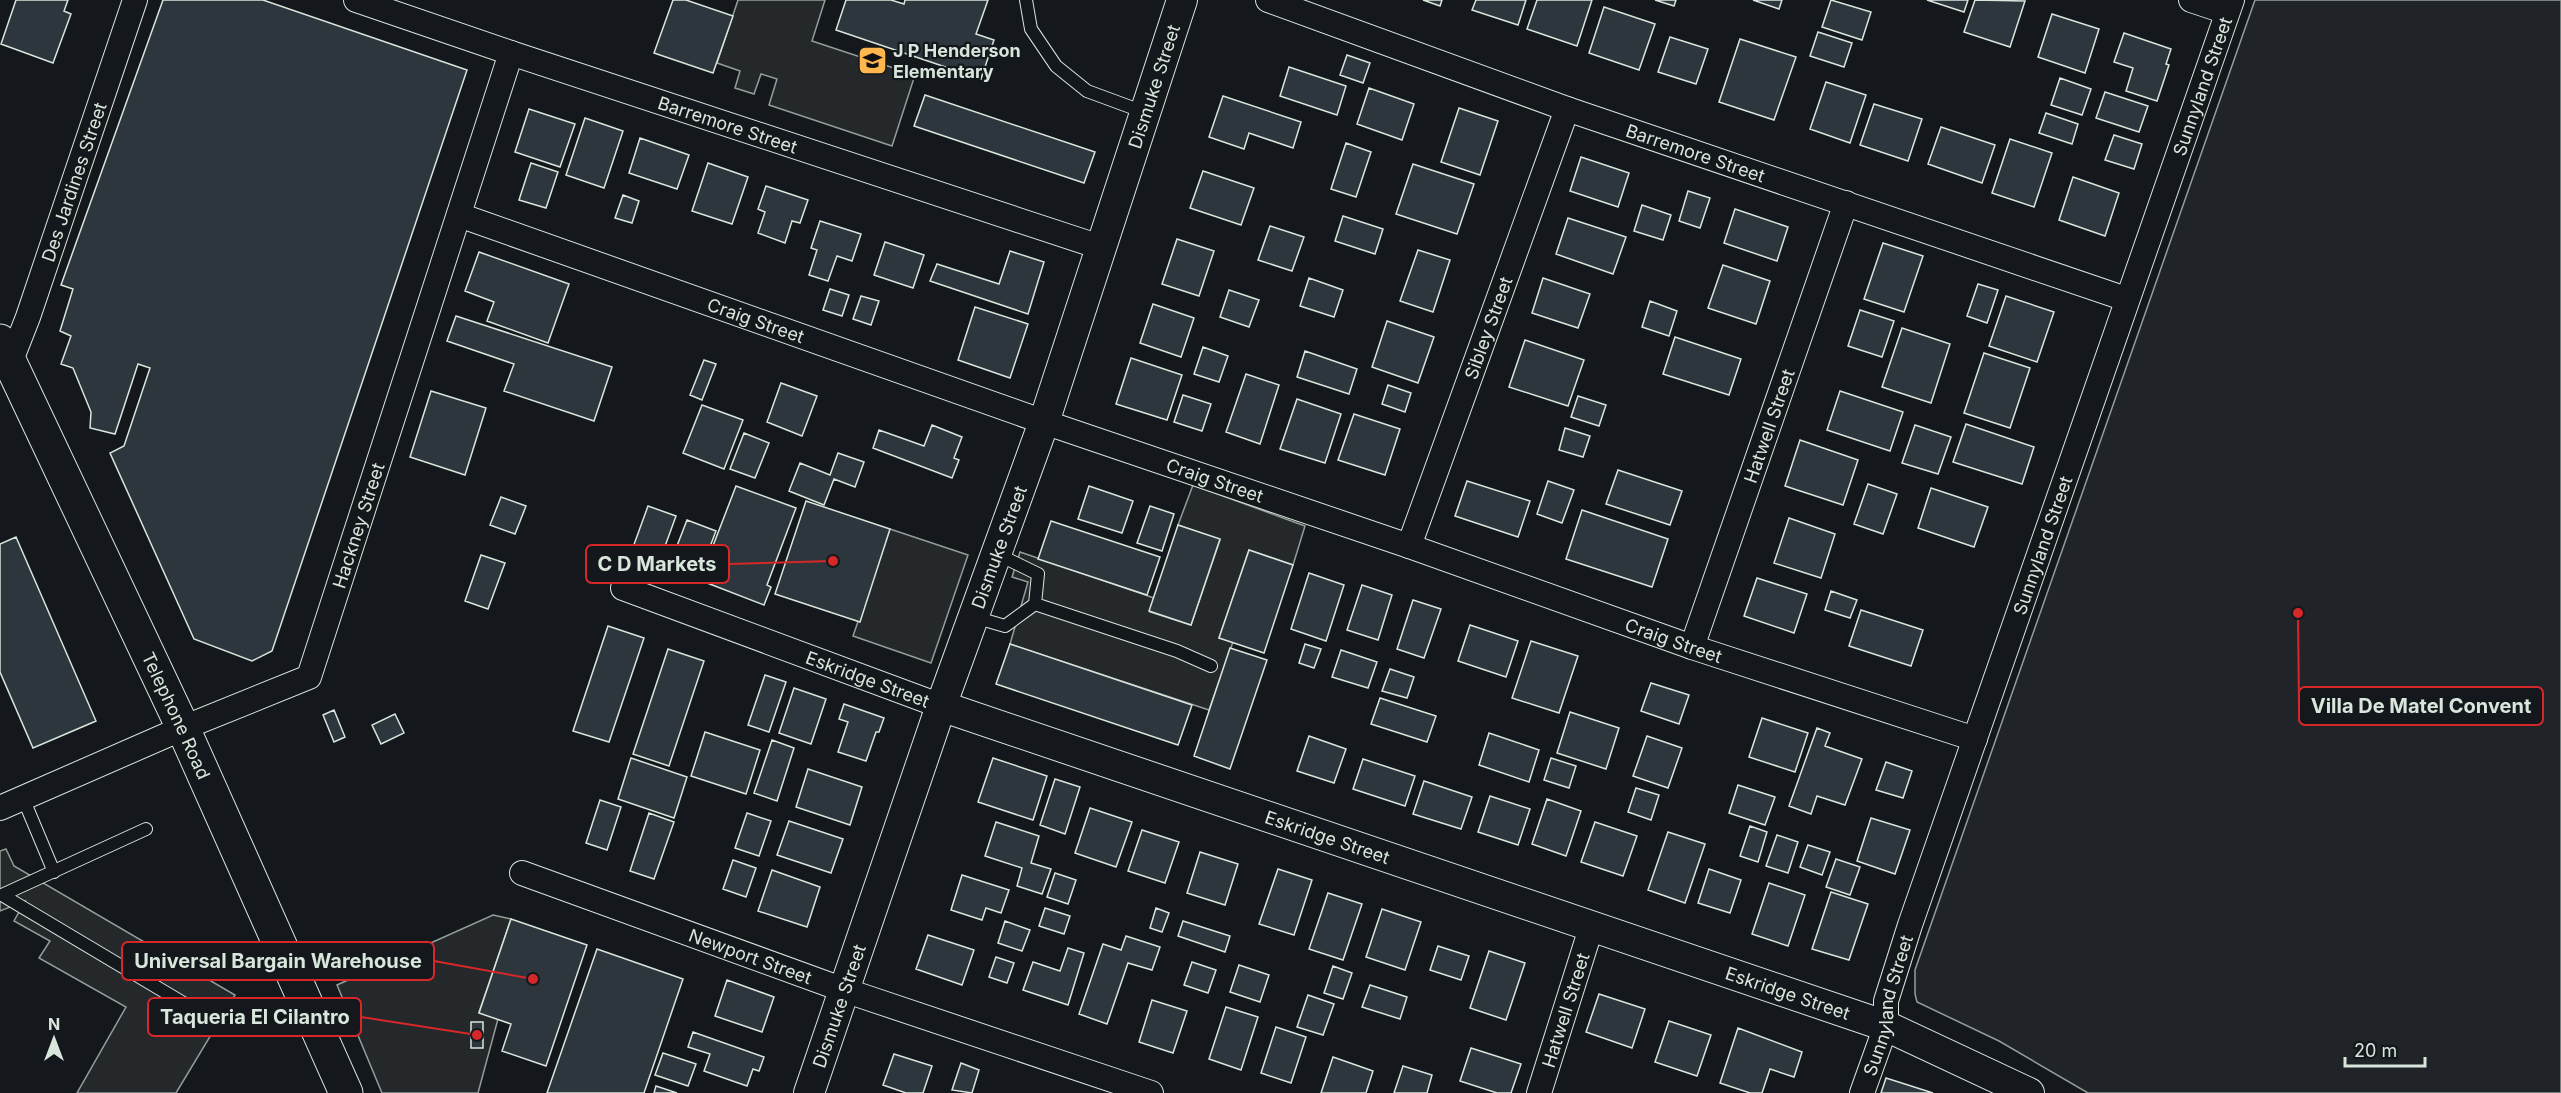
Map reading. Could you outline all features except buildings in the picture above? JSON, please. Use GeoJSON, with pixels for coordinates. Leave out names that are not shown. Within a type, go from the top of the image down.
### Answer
{"type":"FeatureCollection","features":[{"type":"Feature","properties":{"kind":"main road","name":"Telephone Road"},"geometry":{"type":"LineString","coordinates":[[5,352],[183,728],[346,1093]]}},
{"type":"Feature","properties":{"kind":"street","name":"Des Jardines Street"},"geometry":{"type":"LineString","coordinates":[[5,352],[28,317],[135,0]]}},
{"type":"Feature","properties":{"kind":"street","name":"Dismuke Street"},"geometry":{"type":"LineString","coordinates":[[809,1093],[941,706],[1044,422],[1182,0]]}},
{"type":"Feature","properties":{"kind":"street","name":"Barremore Street"},"geometry":{"type":"LineString","coordinates":[[1268,0],[1567,108],[2126,299]]}},
{"type":"Feature","properties":{"kind":"street"},"geometry":{"type":"LineString","coordinates":[[2191,0],[2229,6]]}},
{"type":"Feature","properties":{"kind":"street","name":"Barremore Street"},"geometry":{"type":"LineString","coordinates":[[361,1],[511,54],[1100,247]]}},
{"type":"Feature","properties":{"kind":"street","name":"Sunnyland Street"},"geometry":{"type":"LineString","coordinates":[[1862,1093],[1886,1026],[1886,1001],[2126,299],[2229,6]]}},
{"type":"Feature","properties":{"kind":"street","name":"Hackney Street"},"geometry":{"type":"LineString","coordinates":[[0,808],[183,728],[309,677],[511,54]]}},
{"type":"Feature","properties":{"kind":"street","name":"Sibley Street"},"geometry":{"type":"LineString","coordinates":[[1409,546],[1567,108]]}},
{"type":"Feature","properties":{"kind":"street","name":"Hatwell Street"},"geometry":{"type":"LineString","coordinates":[[1692,647],[1845,203]]}},
{"type":"Feature","properties":{"kind":"street","name":"Craig Street"},"geometry":{"type":"LineString","coordinates":[[459,215],[1044,422],[1409,546],[1692,647],[1975,739]]}},
{"type":"Feature","properties":{"kind":"street","name":"Eskridge Street"},"geometry":{"type":"LineString","coordinates":[[623,588],[941,706],[1886,1026],[2029,1093]]}},
{"type":"Feature","properties":{"kind":"street","name":"Newport Street"},"geometry":{"type":"LineString","coordinates":[[522,873],[844,990],[1151,1093]]}},
{"type":"Feature","properties":{"kind":"street","name":"Hatwell Street"},"geometry":{"type":"LineString","coordinates":[[1539,1093],[1591,928]]}},
{"type":"Feature","properties":{"kind":"lane"},"geometry":{"type":"LineString","coordinates":[[1026,0],[1031,29],[1056,66],[1088,91],[1144,112]]}},
{"type":"Feature","properties":{"kind":"lane"},"geometry":{"type":"LineString","coordinates":[[973,617],[1005,626],[1035,604],[1038,573],[996,554]]}},
{"type":"Feature","properties":{"kind":"lane"},"geometry":{"type":"LineString","coordinates":[[1035,604],[1177,651],[1211,666]]}},
{"type":"Feature","properties":{"kind":"lane"},"geometry":{"type":"LineString","coordinates":[[23,798],[54,872]]}},
{"type":"Feature","properties":{"kind":"lane"},"geometry":{"type":"LineString","coordinates":[[1,895],[146,829]]}},
{"type":"Feature","properties":{"kind":"lane"},"geometry":{"type":"LineString","coordinates":[[1,895],[190,1007]]}},
{"type":"Feature","properties":{"kind":"shaded area"},"geometry":{"type":"Polygon","coordinates":[[[738,0],[825,0],[812,41],[915,75],[892,146],[769,105],[777,79],[761,74],[754,94],[735,88],[740,71],[717,63],[738,0]]]}},
{"type":"Feature","properties":{"kind":"shaded area"},"geometry":{"type":"Polygon","coordinates":[[[2255,0],[2561,0],[2561,1093],[2088,1093],[1999,1041],[1917,1002],[1915,970],[2255,0]]]}},
{"type":"Feature","properties":{"kind":"shaded area"},"geometry":{"type":"Polygon","coordinates":[[[1193,485],[1305,526],[1293,565],[1249,550],[1219,638],[1233,642],[1209,710],[1010,644],[1028,582],[1012,577],[1020,552],[1154,598],[1150,612],[1191,625],[1220,540],[1178,525],[1193,485]]]}},
{"type":"Feature","properties":{"kind":"shaded area"},"geometry":{"type":"Polygon","coordinates":[[[890,529],[968,555],[931,663],[853,636],[890,529]]]}},
{"type":"Feature","properties":{"kind":"shaded area"},"geometry":{"type":"Polygon","coordinates":[[[6,849],[14,866],[235,995],[176,1093],[77,1093],[126,1007],[39,958],[50,941],[14,921],[25,901],[0,911],[0,851],[6,849]]]}},
{"type":"Feature","properties":{"kind":"shaded area"},"geometry":{"type":"Polygon","coordinates":[[[493,915],[511,919],[479,1012],[498,1019],[478,1093],[382,1093],[337,985],[493,915]]]}},
{"type":"Feature","properties":{"kind":"place","name":"J P Henderson Elementary"},"geometry":{"type":"Point","coordinates":[872,60]}},
{"type":"Feature","properties":{"kind":"place","name":"C D Markets"},"geometry":{"type":"Point","coordinates":[833,561]}},
{"type":"Feature","properties":{"kind":"place","name":"Villa De Matel Convent"},"geometry":{"type":"Point","coordinates":[2298,613]}},
{"type":"Feature","properties":{"kind":"place","name":"Universal Bargain Warehouse"},"geometry":{"type":"Point","coordinates":[533,979]}},
{"type":"Feature","properties":{"kind":"place","name":"Taqueria El Cilantro"},"geometry":{"type":"Point","coordinates":[477,1035]}}]}
